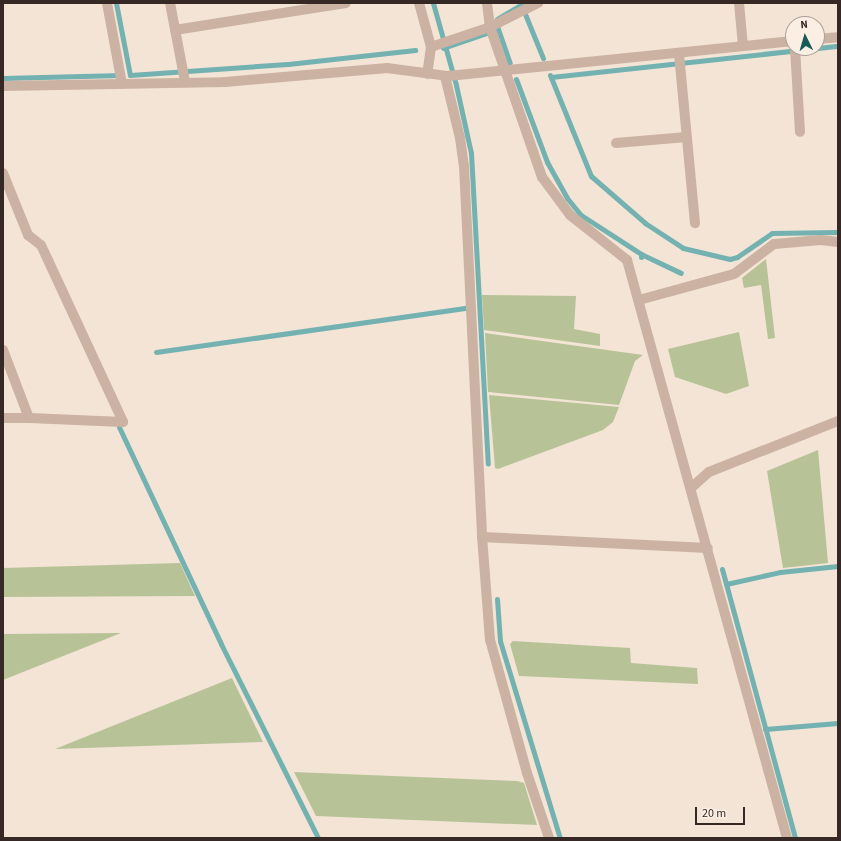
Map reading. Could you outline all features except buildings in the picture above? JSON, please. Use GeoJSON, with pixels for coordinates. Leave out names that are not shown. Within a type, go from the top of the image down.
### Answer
{"type":"FeatureCollection","features":[{"type":"Feature","properties":{"kind":"street"},"geometry":{"type":"LineString","coordinates":[[107,3],[121,78]]}},
{"type":"Feature","properties":{"kind":"street"},"geometry":{"type":"LineString","coordinates":[[170,3],[184,76]]}},
{"type":"Feature","properties":{"kind":"street"},"geometry":{"type":"LineString","coordinates":[[175,30],[346,3]]}},
{"type":"Feature","properties":{"kind":"street"},"geometry":{"type":"LineString","coordinates":[[419,3],[440,45]]}},
{"type":"Feature","properties":{"kind":"street"},"geometry":{"type":"LineString","coordinates":[[486,3],[505,71],[542,177],[570,215],[627,260],[708,548],[787,838]]}},
{"type":"Feature","properties":{"kind":"street"},"geometry":{"type":"LineString","coordinates":[[427,74],[440,45],[492,26],[538,3]]}},
{"type":"Feature","properties":{"kind":"street"},"geometry":{"type":"LineString","coordinates":[[739,3],[743,46]]}},
{"type":"Feature","properties":{"kind":"street"},"geometry":{"type":"LineString","coordinates":[[825,38],[838,36]]}},
{"type":"Feature","properties":{"kind":"street"},"geometry":{"type":"LineString","coordinates":[[3,86],[121,78],[184,76],[225,82],[387,68],[446,76],[680,60],[743,46],[785,42]]}},
{"type":"Feature","properties":{"kind":"street"},"geometry":{"type":"LineString","coordinates":[[795,56],[800,132]]}},
{"type":"Feature","properties":{"kind":"street"},"geometry":{"type":"LineString","coordinates":[[680,60],[695,223]]}},
{"type":"Feature","properties":{"kind":"street"},"geometry":{"type":"LineString","coordinates":[[446,76],[460,138],[464,166],[471,308],[470,326],[482,537],[490,640],[527,773],[549,838]]}},
{"type":"Feature","properties":{"kind":"street"},"geometry":{"type":"LineString","coordinates":[[616,143],[687,137]]}},
{"type":"Feature","properties":{"kind":"street"},"geometry":{"type":"LineString","coordinates":[[3,173],[28,236],[41,245],[123,422],[3,418]]}},
{"type":"Feature","properties":{"kind":"street"},"geometry":{"type":"LineString","coordinates":[[639,300],[734,274],[774,244],[821,240],[838,242]]}},
{"type":"Feature","properties":{"kind":"street"},"geometry":{"type":"LineString","coordinates":[[3,350],[29,418]]}},
{"type":"Feature","properties":{"kind":"street"},"geometry":{"type":"LineString","coordinates":[[691,488],[709,472],[838,421]]}},
{"type":"Feature","properties":{"kind":"street"},"geometry":{"type":"LineString","coordinates":[[482,537],[708,548]]}},
{"type":"Feature","properties":{"kind":"green space"},"geometry":{"type":"Polygon","coordinates":[[[766,259],[775,338],[768,339],[761,285],[744,288],[742,278],[766,259]]]}},
{"type":"Feature","properties":{"kind":"green space"},"geometry":{"type":"Polygon","coordinates":[[[482,295],[576,296],[574,329],[600,334],[600,346],[484,330],[482,295]]]}},
{"type":"Feature","properties":{"kind":"green space"},"geometry":{"type":"Polygon","coordinates":[[[739,332],[749,386],[726,394],[675,377],[668,349],[739,332]]]}},
{"type":"Feature","properties":{"kind":"green space"},"geometry":{"type":"Polygon","coordinates":[[[485,333],[643,355],[635,361],[619,405],[488,392],[485,333]]]}},
{"type":"Feature","properties":{"kind":"green space"},"geometry":{"type":"Polygon","coordinates":[[[489,395],[619,407],[613,422],[603,430],[498,469],[495,468],[489,395]]]}},
{"type":"Feature","properties":{"kind":"green space"},"geometry":{"type":"Polygon","coordinates":[[[818,450],[828,563],[783,568],[767,471],[818,450]]]}},
{"type":"Feature","properties":{"kind":"green space"},"geometry":{"type":"Polygon","coordinates":[[[180,563],[195,596],[3,597],[3,568],[180,563]]]}},
{"type":"Feature","properties":{"kind":"green space"},"geometry":{"type":"Polygon","coordinates":[[[121,633],[3,680],[3,634],[121,633]]]}},
{"type":"Feature","properties":{"kind":"green space"},"geometry":{"type":"Polygon","coordinates":[[[513,641],[630,648],[631,663],[697,668],[698,684],[519,676],[510,644],[513,641]]]}},
{"type":"Feature","properties":{"kind":"green space"},"geometry":{"type":"Polygon","coordinates":[[[232,678],[263,742],[55,749],[232,678]]]}},
{"type":"Feature","properties":{"kind":"green space"},"geometry":{"type":"Polygon","coordinates":[[[294,772],[517,781],[524,783],[537,825],[316,816],[294,772]]]}},
{"type":"Feature","properties":{"kind":"waterway"},"geometry":{"type":"LineString","coordinates":[[116,3],[130,75],[288,64],[415,50]]}},
{"type":"Feature","properties":{"kind":"waterway"},"geometry":{"type":"LineString","coordinates":[[433,3],[456,85],[471,153],[488,464]]}},
{"type":"Feature","properties":{"kind":"waterway"},"geometry":{"type":"LineString","coordinates":[[497,19],[524,3]]}},
{"type":"Feature","properties":{"kind":"waterway"},"geometry":{"type":"LineString","coordinates":[[523,9],[543,58]]}},
{"type":"Feature","properties":{"kind":"waterway"},"geometry":{"type":"LineString","coordinates":[[497,26],[510,63]]}},
{"type":"Feature","properties":{"kind":"waterway"},"geometry":{"type":"LineString","coordinates":[[443,48],[498,29]]}},
{"type":"Feature","properties":{"kind":"waterway"},"geometry":{"type":"LineString","coordinates":[[551,77],[838,46]]}},
{"type":"Feature","properties":{"kind":"waterway"},"geometry":{"type":"LineString","coordinates":[[3,78],[122,75]]}},
{"type":"Feature","properties":{"kind":"waterway"},"geometry":{"type":"LineString","coordinates":[[550,75],[591,176],[645,223],[683,248],[730,259],[737,257],[772,233],[838,232]]}},
{"type":"Feature","properties":{"kind":"waterway"},"geometry":{"type":"LineString","coordinates":[[516,79],[547,162],[567,198],[581,215],[641,254],[641,257]]}},
{"type":"Feature","properties":{"kind":"waterway"},"geometry":{"type":"LineString","coordinates":[[641,254],[681,273]]}},
{"type":"Feature","properties":{"kind":"waterway"},"geometry":{"type":"LineString","coordinates":[[156,352],[472,307]]}},
{"type":"Feature","properties":{"kind":"waterway"},"geometry":{"type":"LineString","coordinates":[[119,427],[221,644],[318,838]]}},
{"type":"Feature","properties":{"kind":"waterway"},"geometry":{"type":"LineString","coordinates":[[726,584],[780,572],[838,566]]}},
{"type":"Feature","properties":{"kind":"waterway"},"geometry":{"type":"LineString","coordinates":[[722,569],[795,838]]}},
{"type":"Feature","properties":{"kind":"waterway"},"geometry":{"type":"LineString","coordinates":[[497,599],[500,641],[560,838]]}},
{"type":"Feature","properties":{"kind":"waterway"},"geometry":{"type":"LineString","coordinates":[[765,729],[838,723]]}}]}
